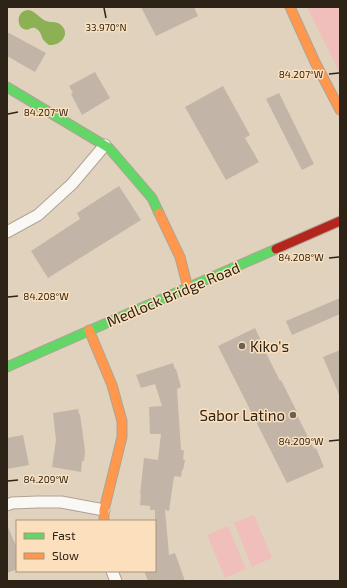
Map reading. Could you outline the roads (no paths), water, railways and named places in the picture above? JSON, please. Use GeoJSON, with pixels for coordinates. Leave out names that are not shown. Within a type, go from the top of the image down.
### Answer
{"type":"FeatureCollection","features":[{"type":"Feature","properties":{"kind":"street"},"geometry":{"type":"LineString","coordinates":[[290,7],[315,62],[340,110]]}},
{"type":"Feature","properties":{"kind":"street"},"geometry":{"type":"LineString","coordinates":[[7,87],[109,148],[152,198],[180,257],[188,288]]}},
{"type":"Feature","properties":{"kind":"street"},"geometry":{"type":"LineString","coordinates":[[7,232],[38,215],[72,184],[105,145]]}},
{"type":"Feature","properties":{"kind":"street","name":"Medlock Bridge Road"},"geometry":{"type":"LineString","coordinates":[[7,367],[340,221]]}},
{"type":"Feature","properties":{"kind":"street"},"geometry":{"type":"LineString","coordinates":[[7,505],[12,503],[62,502],[104,516],[122,437],[122,421],[112,385],[89,330]]}},
{"type":"Feature","properties":{"kind":"place","name":"Kiko's"},"geometry":{"type":"Point","coordinates":[242,346]}},
{"type":"Feature","properties":{"kind":"place","name":"Sabor Latino"},"geometry":{"type":"Point","coordinates":[293,415]}}]}
